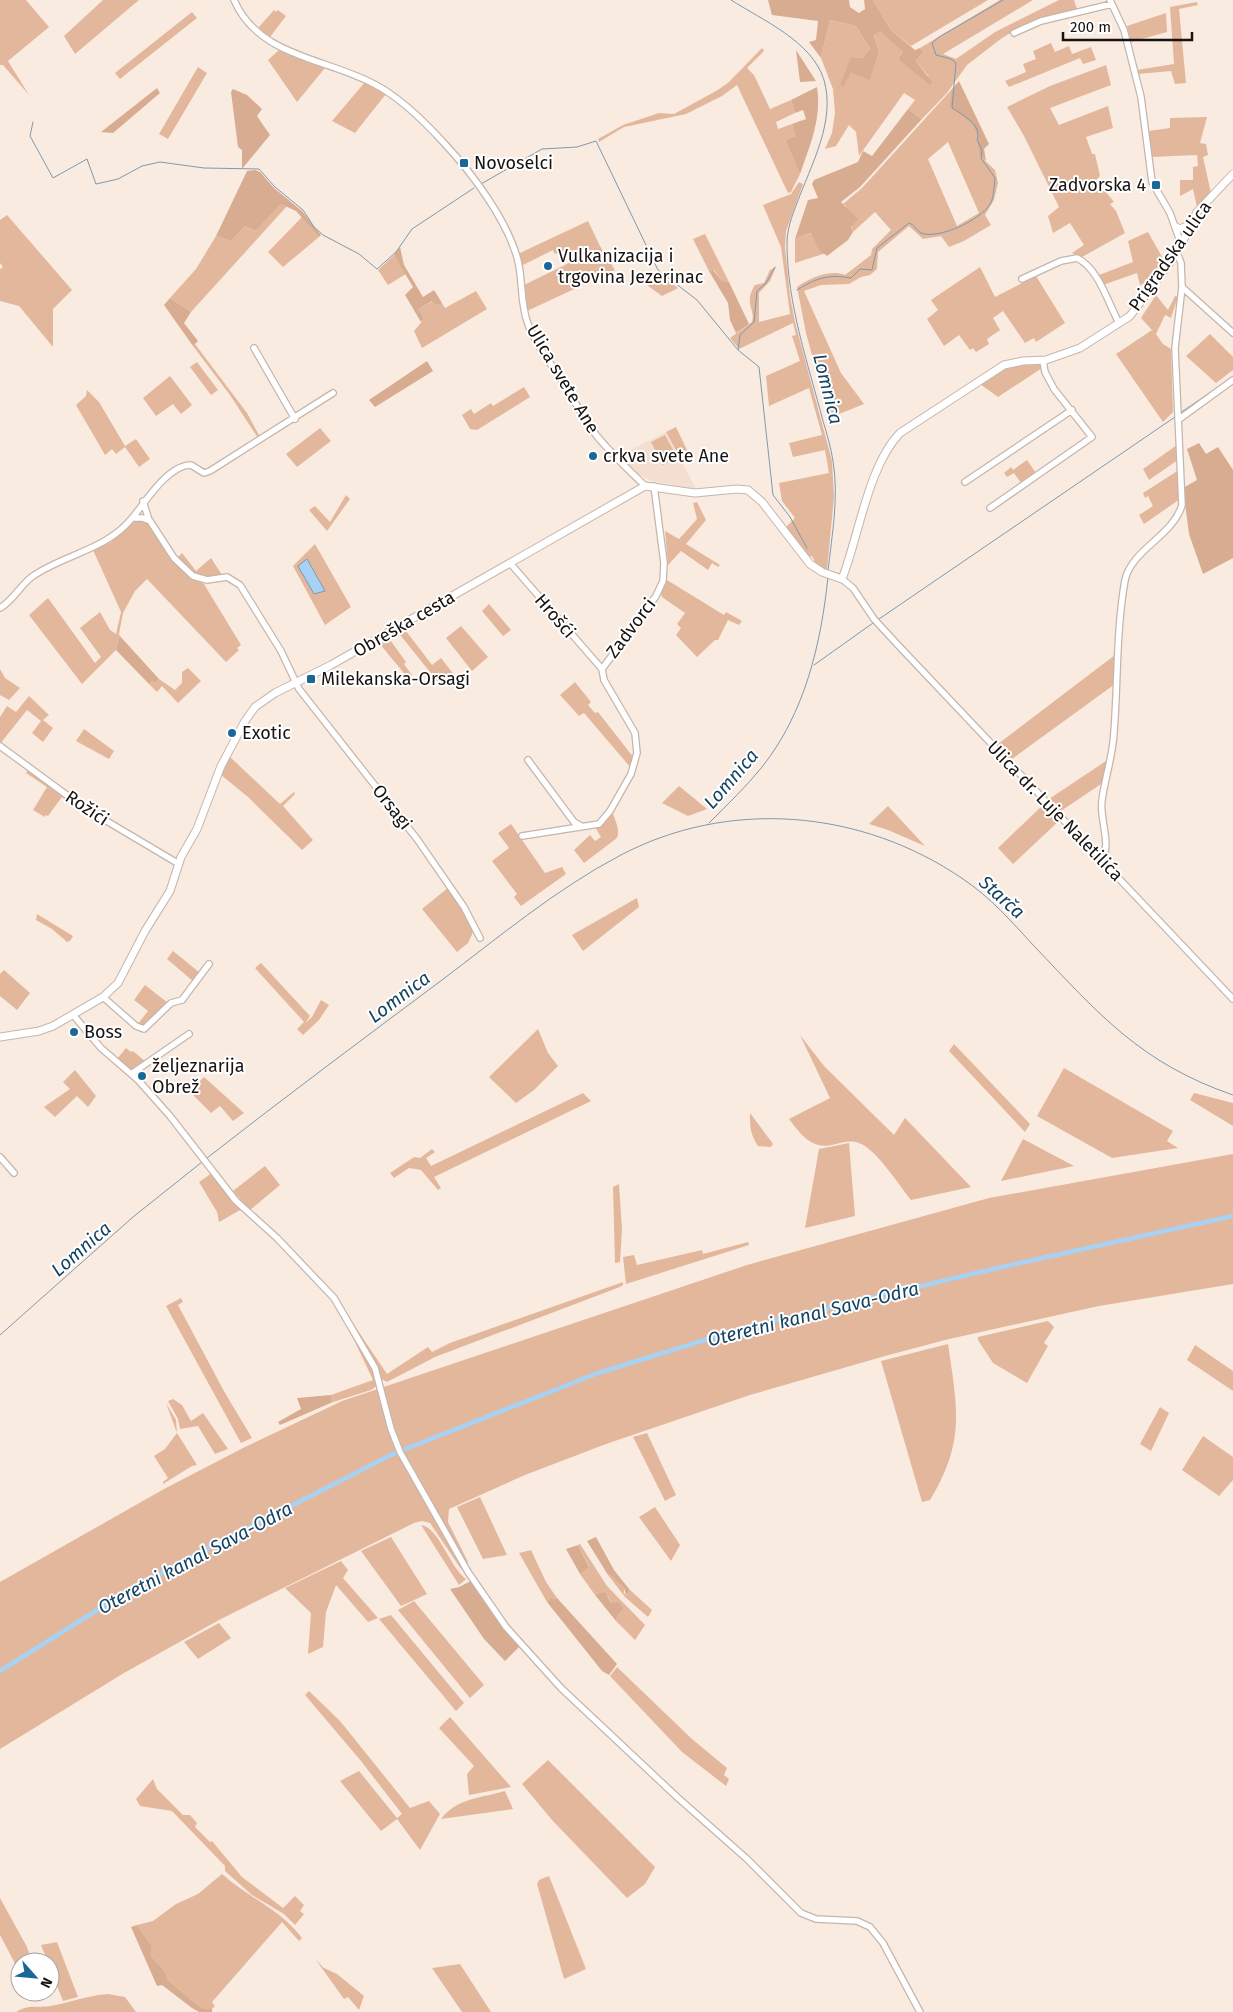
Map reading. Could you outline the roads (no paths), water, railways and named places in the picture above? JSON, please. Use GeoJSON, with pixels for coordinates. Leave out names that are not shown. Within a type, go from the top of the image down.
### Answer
{"type":"FeatureCollection","features":[{"type":"Feature","properties":{"kind":"main road","name":"Prigradska ulica"},"geometry":{"type":"LineString","coordinates":[[842,579],[880,466],[894,440],[919,419],[1004,365],[1018,362],[1042,361],[1086,346],[1119,323],[1133,312],[1177,253],[1189,225],[1198,212],[1233,174]]}},
{"type":"Feature","properties":{"kind":"main road"},"geometry":{"type":"LineString","coordinates":[[1176,227],[1180,229],[1189,225]]}},
{"type":"Feature","properties":{"kind":"main road","name":"Obreška cesta"},"geometry":{"type":"LineString","coordinates":[[0,1037],[39,1032],[74,1016],[103,997],[125,972],[145,931],[170,891],[178,864],[197,829],[221,766],[249,715],[267,698],[332,665],[645,486],[695,493],[741,489],[751,492],[810,564],[822,572],[842,579]]}},
{"type":"Feature","properties":{"kind":"street","name":"Ulica svete Ane"},"geometry":{"type":"LineString","coordinates":[[234,0],[247,22],[266,39],[295,53],[368,80],[417,117],[445,144],[493,208],[510,239],[518,262],[524,313],[537,342],[592,430],[645,486]]}},
{"type":"Feature","properties":{"kind":"street"},"geometry":{"type":"LineString","coordinates":[[1014,32],[1041,22],[1111,2],[1124,30],[1141,97],[1152,182],[1176,227],[1181,244]]}},
{"type":"Feature","properties":{"kind":"street"},"geometry":{"type":"LineString","coordinates":[[1102,860],[1106,848],[1102,800],[1111,760],[1114,734],[1116,655],[1126,578],[1133,563],[1180,511],[1182,480],[1177,416],[1175,348],[1182,287],[1181,263],[1177,253]]}},
{"type":"Feature","properties":{"kind":"street"},"geometry":{"type":"LineString","coordinates":[[1022,279],[1061,261],[1078,258],[1088,265],[1096,275],[1119,323]]}},
{"type":"Feature","properties":{"kind":"street"},"geometry":{"type":"LineString","coordinates":[[1182,287],[1233,333]]}},
{"type":"Feature","properties":{"kind":"street"},"geometry":{"type":"LineString","coordinates":[[254,348],[295,419]]}},
{"type":"Feature","properties":{"kind":"street"},"geometry":{"type":"LineString","coordinates":[[990,508],[1092,437],[1052,384],[1042,361]]}},
{"type":"Feature","properties":{"kind":"street"},"geometry":{"type":"LineString","coordinates":[[1177,416],[1233,380]]}},
{"type":"Feature","properties":{"kind":"street"},"geometry":{"type":"LineString","coordinates":[[0,608],[15,597],[34,575],[108,540],[133,518],[143,501],[168,476],[185,465],[191,464],[204,473],[210,471],[295,419],[333,393]]}},
{"type":"Feature","properties":{"kind":"street"},"geometry":{"type":"LineString","coordinates":[[965,482],[1072,410]]}},
{"type":"Feature","properties":{"kind":"street","name":"Zadvorci"},"geometry":{"type":"LineString","coordinates":[[522,836],[599,824],[610,811],[632,774],[637,753],[635,733],[604,680],[602,669],[656,596],[663,581],[664,563],[654,486]]}},
{"type":"Feature","properties":{"kind":"street","name":"Orsagi"},"geometry":{"type":"LineString","coordinates":[[143,501],[144,510],[150,522],[174,558],[187,572],[207,580],[230,578],[240,585],[281,651],[296,683],[315,712],[417,839],[464,907],[480,938]]}},
{"type":"Feature","properties":{"kind":"street"},"geometry":{"type":"LineString","coordinates":[[133,518],[143,518],[150,522]]}},
{"type":"Feature","properties":{"kind":"street","name":"Hrošći"},"geometry":{"type":"LineString","coordinates":[[510,563],[602,669]]}},
{"type":"Feature","properties":{"kind":"street","name":"Ulica dr. Luje Naletilića"},"geometry":{"type":"LineString","coordinates":[[842,579],[853,588],[876,621],[1233,999]]}},
{"type":"Feature","properties":{"kind":"street","name":"Rožići"},"geometry":{"type":"LineString","coordinates":[[0,746],[83,807],[178,864]]}},
{"type":"Feature","properties":{"kind":"street"},"geometry":{"type":"LineString","coordinates":[[528,760],[574,822],[584,826]]}},
{"type":"Feature","properties":{"kind":"street"},"geometry":{"type":"LineString","coordinates":[[103,997],[136,1026],[144,1029],[171,1003],[182,1000],[209,964]]}},
{"type":"Feature","properties":{"kind":"street"},"geometry":{"type":"LineString","coordinates":[[74,1016],[101,1048],[131,1074],[170,1116],[236,1200],[277,1238],[334,1298],[370,1357],[381,1385],[397,1445],[436,1516],[487,1601],[540,1665],[677,1797],[747,1859],[800,1913],[816,1919],[857,1921],[870,1927],[883,1943],[920,2012]]}},
{"type":"Feature","properties":{"kind":"street"},"geometry":{"type":"LineString","coordinates":[[131,1074],[189,1034]]}},
{"type":"Feature","properties":{"kind":"street"},"geometry":{"type":"LineString","coordinates":[[0,1157],[14,1173]]}},
{"type":"Feature","properties":{"kind":"water"},"geometry":{"type":"Polygon","coordinates":[[[307,559],[325,591],[314,594],[298,566],[307,559]]]}},
{"type":"Feature","properties":{"kind":"waterway","name":"Lomnica"},"geometry":{"type":"LineString","coordinates":[[731,0],[785,33],[809,54],[818,66],[824,80],[827,95],[827,111],[820,143],[792,218],[787,243],[794,311],[829,441],[835,475],[833,530],[828,571]]}},
{"type":"Feature","properties":{"kind":"waterway"},"geometry":{"type":"LineString","coordinates":[[797,290],[810,282],[823,278],[836,276],[851,278],[860,269],[872,270],[877,248],[909,223],[921,233],[938,234],[969,222],[990,204],[995,178],[981,158],[982,150],[977,140],[977,129],[967,117],[952,108],[956,63],[951,59],[936,55],[932,43],[939,37],[1003,0]]}},
{"type":"Feature","properties":{"kind":"waterway"},"geometry":{"type":"LineString","coordinates":[[33,122],[30,136],[53,178],[87,159],[96,184],[118,179],[142,166],[160,162],[204,168],[259,169],[275,187],[303,210],[314,227],[323,235],[359,254],[377,269],[396,252],[412,229],[474,188]]}},
{"type":"Feature","properties":{"kind":"waterway"},"geometry":{"type":"LineString","coordinates":[[481,184],[542,149],[577,147],[596,141],[658,270],[697,300],[738,350]]}},
{"type":"Feature","properties":{"kind":"waterway"},"geometry":{"type":"LineString","coordinates":[[775,267],[766,283],[757,291],[754,322],[740,335],[738,350],[759,367],[773,495],[790,517],[807,548]]}},
{"type":"Feature","properties":{"kind":"waterway"},"geometry":{"type":"LineString","coordinates":[[1180,413],[1233,377]]}},
{"type":"Feature","properties":{"kind":"waterway"},"geometry":{"type":"LineString","coordinates":[[879,619],[1175,417]]}},
{"type":"Feature","properties":{"kind":"waterway","name":"Lomnica"},"geometry":{"type":"LineString","coordinates":[[709,823],[762,767],[777,746],[789,724],[800,701],[815,652],[821,627],[828,577]]}},
{"type":"Feature","properties":{"kind":"waterway"},"geometry":{"type":"LineString","coordinates":[[814,665],[873,623]]}},
{"type":"Feature","properties":{"kind":"waterway","name":"Lomnica"},"geometry":{"type":"LineString","coordinates":[[207,1158],[506,931],[595,869],[661,837],[704,825],[749,819],[794,820],[838,826],[882,838],[923,856],[963,879],[992,902],[1101,1015],[1146,1052],[1200,1082],[1233,1095]]}},
{"type":"Feature","properties":{"kind":"waterway","name":"Lomnica"},"geometry":{"type":"LineString","coordinates":[[0,1335],[133,1217],[202,1162]]}},
{"type":"Feature","properties":{"kind":"waterway","name":"Oteretni kanal Sava-Odra"},"geometry":{"type":"LineString","coordinates":[[403,1450],[598,1373],[744,1328],[993,1269],[1233,1216]]}},
{"type":"Feature","properties":{"kind":"waterway","name":"Oteretni kanal Sava-Odra"},"geometry":{"type":"LineString","coordinates":[[0,1671],[99,1609],[177,1564],[395,1453]]}},
{"type":"Feature","properties":{"kind":"place","name":"Novoselci"},"geometry":{"type":"Point","coordinates":[464,163]}},
{"type":"Feature","properties":{"kind":"place","name":"Zadvorska 4"},"geometry":{"type":"Point","coordinates":[1156,185]}},
{"type":"Feature","properties":{"kind":"place","name":"Vulkanizacija i trgovina Jezerinac"},"geometry":{"type":"Point","coordinates":[548,266]}},
{"type":"Feature","properties":{"kind":"place","name":"crkva svete Ane"},"geometry":{"type":"Point","coordinates":[593,456]}},
{"type":"Feature","properties":{"kind":"place","name":"Milekanska-Orsagi"},"geometry":{"type":"Point","coordinates":[311,679]}},
{"type":"Feature","properties":{"kind":"place","name":"Exotic"},"geometry":{"type":"Point","coordinates":[232,733]}},
{"type":"Feature","properties":{"kind":"place","name":"Boss"},"geometry":{"type":"Point","coordinates":[74,1032]}},
{"type":"Feature","properties":{"kind":"place","name":"željeznarija Obrež"},"geometry":{"type":"Point","coordinates":[142,1076]}},
{"type":"Feature","properties":{"kind":"water label","name":"Starča"},"geometry":{"type":"Point","coordinates":[1002,897]}}]}
